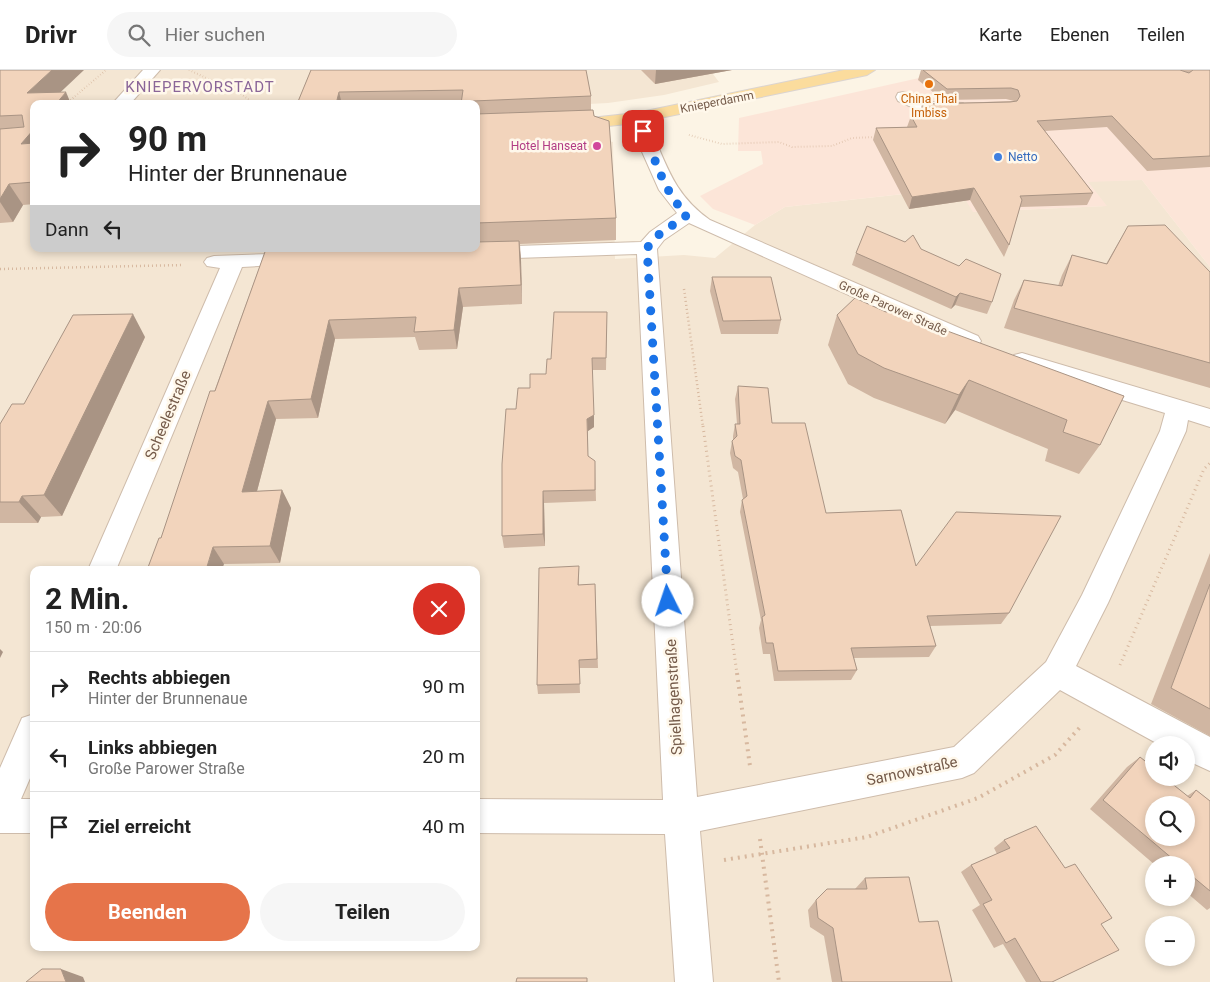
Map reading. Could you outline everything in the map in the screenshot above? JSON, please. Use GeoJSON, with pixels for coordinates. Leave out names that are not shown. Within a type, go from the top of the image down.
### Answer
{"type":"FeatureCollection","features":[{"type":"Feature","properties":{"kind":"main road","name":"Knieperdamm"},"geometry":{"type":"LineString","coordinates":[[557,126],[636,118],[867,70]]}},
{"type":"Feature","properties":{"kind":"street"},"geometry":{"type":"LineString","coordinates":[[124,100],[152,70]]}},
{"type":"Feature","properties":{"kind":"street"},"geometry":{"type":"LineString","coordinates":[[904,97],[922,107],[969,106]]}},
{"type":"Feature","properties":{"kind":"street","name":"Große Parower Straße"},"geometry":{"type":"LineString","coordinates":[[636,118],[672,199],[687,215],[703,224],[999,352],[1210,418]]}},
{"type":"Feature","properties":{"kind":"street"},"geometry":{"type":"LineString","coordinates":[[460,254],[647,248],[657,236],[687,215]]}},
{"type":"Feature","properties":{"kind":"street","name":"Spielhagenstraße"},"geometry":{"type":"LineString","coordinates":[[647,248],[681,817],[694,982]]}},
{"type":"Feature","properties":{"kind":"street"},"geometry":{"type":"LineString","coordinates":[[224,261],[323,258]]}},
{"type":"Feature","properties":{"kind":"street","name":"Scheelestraße"},"geometry":{"type":"LineString","coordinates":[[104,566],[224,261]]}},
{"type":"Feature","properties":{"kind":"street","name":"Sarnowstraße"},"geometry":{"type":"LineString","coordinates":[[480,816],[681,817],[962,762],[1057,672],[1093,603],[1173,431],[1180,409]]}},
{"type":"Feature","properties":{"kind":"street"},"geometry":{"type":"LineString","coordinates":[[1057,672],[1210,755]]}},
{"type":"Feature","properties":{"kind":"street"},"geometry":{"type":"LineString","coordinates":[[0,808],[30,738]]}},
{"type":"Feature","properties":{"kind":"street"},"geometry":{"type":"LineString","coordinates":[[0,816],[30,816]]}},
{"type":"Feature","properties":{"kind":"path"},"geometry":{"type":"LineString","coordinates":[[71,100],[106,70]]}},
{"type":"Feature","properties":{"kind":"path"},"geometry":{"type":"LineString","coordinates":[[189,70],[204,80],[251,100]]}},
{"type":"Feature","properties":{"kind":"path"},"geometry":{"type":"LineString","coordinates":[[681,133],[722,144],[779,142],[792,147],[832,146],[852,138],[880,137]]}},
{"type":"Feature","properties":{"kind":"path"},"geometry":{"type":"LineString","coordinates":[[0,269],[163,266],[224,261]]}},
{"type":"Feature","properties":{"kind":"path"},"geometry":{"type":"LineString","coordinates":[[683,282],[779,982]]}},
{"type":"Feature","properties":{"kind":"shaded area"},"geometry":{"type":"Polygon","coordinates":[[[0,70],[710,70],[719,82],[664,95],[608,103],[513,108],[480,104],[480,100],[30,100],[0,70]]]}},
{"type":"Feature","properties":{"kind":"shaded area"},"geometry":{"type":"Polygon","coordinates":[[[955,70],[1210,133],[1210,267],[1142,180],[1088,182],[1107,206],[973,212],[958,188],[785,207],[755,225],[713,209],[700,196],[763,164],[761,151],[738,151],[739,118],[955,70]]]}},
{"type":"Feature","properties":{"kind":"shaded area"},"geometry":{"type":"Polygon","coordinates":[[[602,139],[613,142],[615,259],[684,255],[715,258],[755,225],[785,207],[959,188],[974,212],[1106,206],[1087,181],[1142,180],[1210,267],[1210,982],[0,982],[0,160],[30,159],[30,252],[480,252],[480,246],[602,139]]]}},
{"type":"Feature","properties":{"kind":"building"},"geometry":{"type":"Polygon","coordinates":[[[0,70],[52,70],[27,93],[66,92],[59,100],[30,100],[30,134],[21,144],[30,143],[30,182],[9,184],[0,199],[0,129],[24,127],[22,115],[0,116],[0,70]]]}},
{"type":"Feature","properties":{"kind":"building"},"geometry":{"type":"Polygon","coordinates":[[[311,70],[586,70],[591,96],[462,100],[463,90],[339,92],[337,100],[299,100],[311,70]]]}},
{"type":"Feature","properties":{"kind":"building"},"geometry":{"type":"Polygon","coordinates":[[[923,70],[1180,70],[1189,73],[1193,70],[1210,70],[1210,156],[1153,159],[1112,116],[1037,121],[1093,193],[1020,196],[1022,200],[1009,245],[974,188],[912,197],[876,128],[917,127],[911,116],[929,115],[922,104],[1017,101],[1020,96],[1018,90],[1011,88],[947,89],[923,70]]]}},
{"type":"Feature","properties":{"kind":"building"},"geometry":{"type":"Polygon","coordinates":[[[593,110],[594,116],[609,121],[616,218],[480,223],[480,114],[593,110]]]}},
{"type":"Feature","properties":{"kind":"building"},"geometry":{"type":"Polygon","coordinates":[[[1165,225],[1210,272],[1210,363],[1014,308],[1024,280],[1062,286],[1072,255],[1107,264],[1128,226],[1165,225]]]}},
{"type":"Feature","properties":{"kind":"building"},"geometry":{"type":"Polygon","coordinates":[[[867,226],[905,242],[913,235],[921,249],[959,266],[966,259],[1001,274],[992,302],[960,293],[956,297],[856,253],[867,226]]]}},
{"type":"Feature","properties":{"kind":"building"},"geometry":{"type":"Polygon","coordinates":[[[519,241],[521,285],[459,288],[454,330],[414,332],[416,317],[329,320],[311,399],[268,401],[242,492],[282,490],[270,546],[213,547],[207,566],[148,566],[159,538],[161,538],[210,391],[215,391],[265,252],[480,252],[480,242],[519,241]]]}},
{"type":"Feature","properties":{"kind":"building"},"geometry":{"type":"Polygon","coordinates":[[[712,277],[771,277],[781,320],[723,321],[712,277]]]}},
{"type":"Feature","properties":{"kind":"building"},"geometry":{"type":"Polygon","coordinates":[[[855,298],[886,312],[893,311],[1124,396],[1100,445],[1063,432],[1067,420],[969,380],[959,395],[884,368],[858,354],[837,315],[855,298]]]}},
{"type":"Feature","properties":{"kind":"building"},"geometry":{"type":"Polygon","coordinates":[[[554,312],[607,312],[606,358],[592,358],[594,415],[587,419],[588,456],[595,461],[595,490],[543,491],[543,534],[502,536],[502,464],[506,409],[516,409],[518,388],[530,388],[530,374],[546,374],[547,359],[551,359],[554,312]]]}},
{"type":"Feature","properties":{"kind":"building"},"geometry":{"type":"Polygon","coordinates":[[[133,314],[44,495],[22,496],[19,502],[0,502],[0,424],[12,404],[24,404],[73,315],[133,314]]]}},
{"type":"Feature","properties":{"kind":"building"},"geometry":{"type":"Polygon","coordinates":[[[738,386],[768,388],[772,423],[805,423],[826,513],[901,510],[916,566],[956,512],[1061,516],[1009,613],[927,616],[936,646],[851,648],[857,670],[778,671],[773,643],[766,643],[762,617],[765,615],[742,500],[747,496],[741,460],[735,456],[732,441],[737,436],[735,424],[740,424],[738,386]]]}},
{"type":"Feature","properties":{"kind":"building"},"geometry":{"type":"Polygon","coordinates":[[[579,566],[578,585],[595,584],[597,659],[579,660],[580,684],[537,685],[539,568],[579,566]]]}},
{"type":"Feature","properties":{"kind":"building"},"geometry":{"type":"Polygon","coordinates":[[[1210,584],[1210,709],[1171,688],[1210,584]]]}},
{"type":"Feature","properties":{"kind":"building"},"geometry":{"type":"Polygon","coordinates":[[[1140,757],[1145,761],[1145,786],[1175,786],[1188,796],[1145,796],[1145,835],[1103,800],[1140,757]]]}},
{"type":"Feature","properties":{"kind":"building"},"geometry":{"type":"Polygon","coordinates":[[[1196,790],[1210,801],[1210,891],[1195,878],[1195,856],[1169,856],[1157,846],[1195,846],[1195,796],[1192,796],[1196,790]]]}},
{"type":"Feature","properties":{"kind":"building"},"geometry":{"type":"Polygon","coordinates":[[[1036,826],[1065,868],[1075,864],[1112,918],[1101,924],[1119,950],[1052,982],[1041,982],[1015,938],[1006,943],[983,904],[992,900],[971,865],[1010,848],[1004,840],[1036,826]]]}},
{"type":"Feature","properties":{"kind":"building"},"geometry":{"type":"Polygon","coordinates":[[[909,877],[919,922],[938,921],[952,982],[842,982],[833,928],[818,918],[816,900],[827,889],[867,889],[865,878],[909,877]]]}},
{"type":"Feature","properties":{"kind":"building"},"geometry":{"type":"Polygon","coordinates":[[[42,969],[61,969],[66,982],[26,982],[42,969]]]}},
{"type":"Feature","properties":{"kind":"building"},"geometry":{"type":"Polygon","coordinates":[[[517,978],[587,978],[587,982],[516,982],[517,978]]]}},
{"type":"Feature","properties":{"kind":"place","name":"China Thai Imbiss"},"geometry":{"type":"Point","coordinates":[929,84]}},
{"type":"Feature","properties":{"kind":"place","name":"Hotel Hanseat"},"geometry":{"type":"Point","coordinates":[597,146]}},
{"type":"Feature","properties":{"kind":"place","name":"Netto"},"geometry":{"type":"Point","coordinates":[998,157]}},
{"type":"Feature","properties":{"kind":"district","name":"KNIEPERVORSTADT"},"geometry":{"type":"Point","coordinates":[200,87]}},
{"type":"Feature","properties":{"kind":"route"},"geometry":{"type":"LineString","coordinates":[[643,131],[672,199],[687,215],[657,236],[647,248],[668,601]]}}]}
